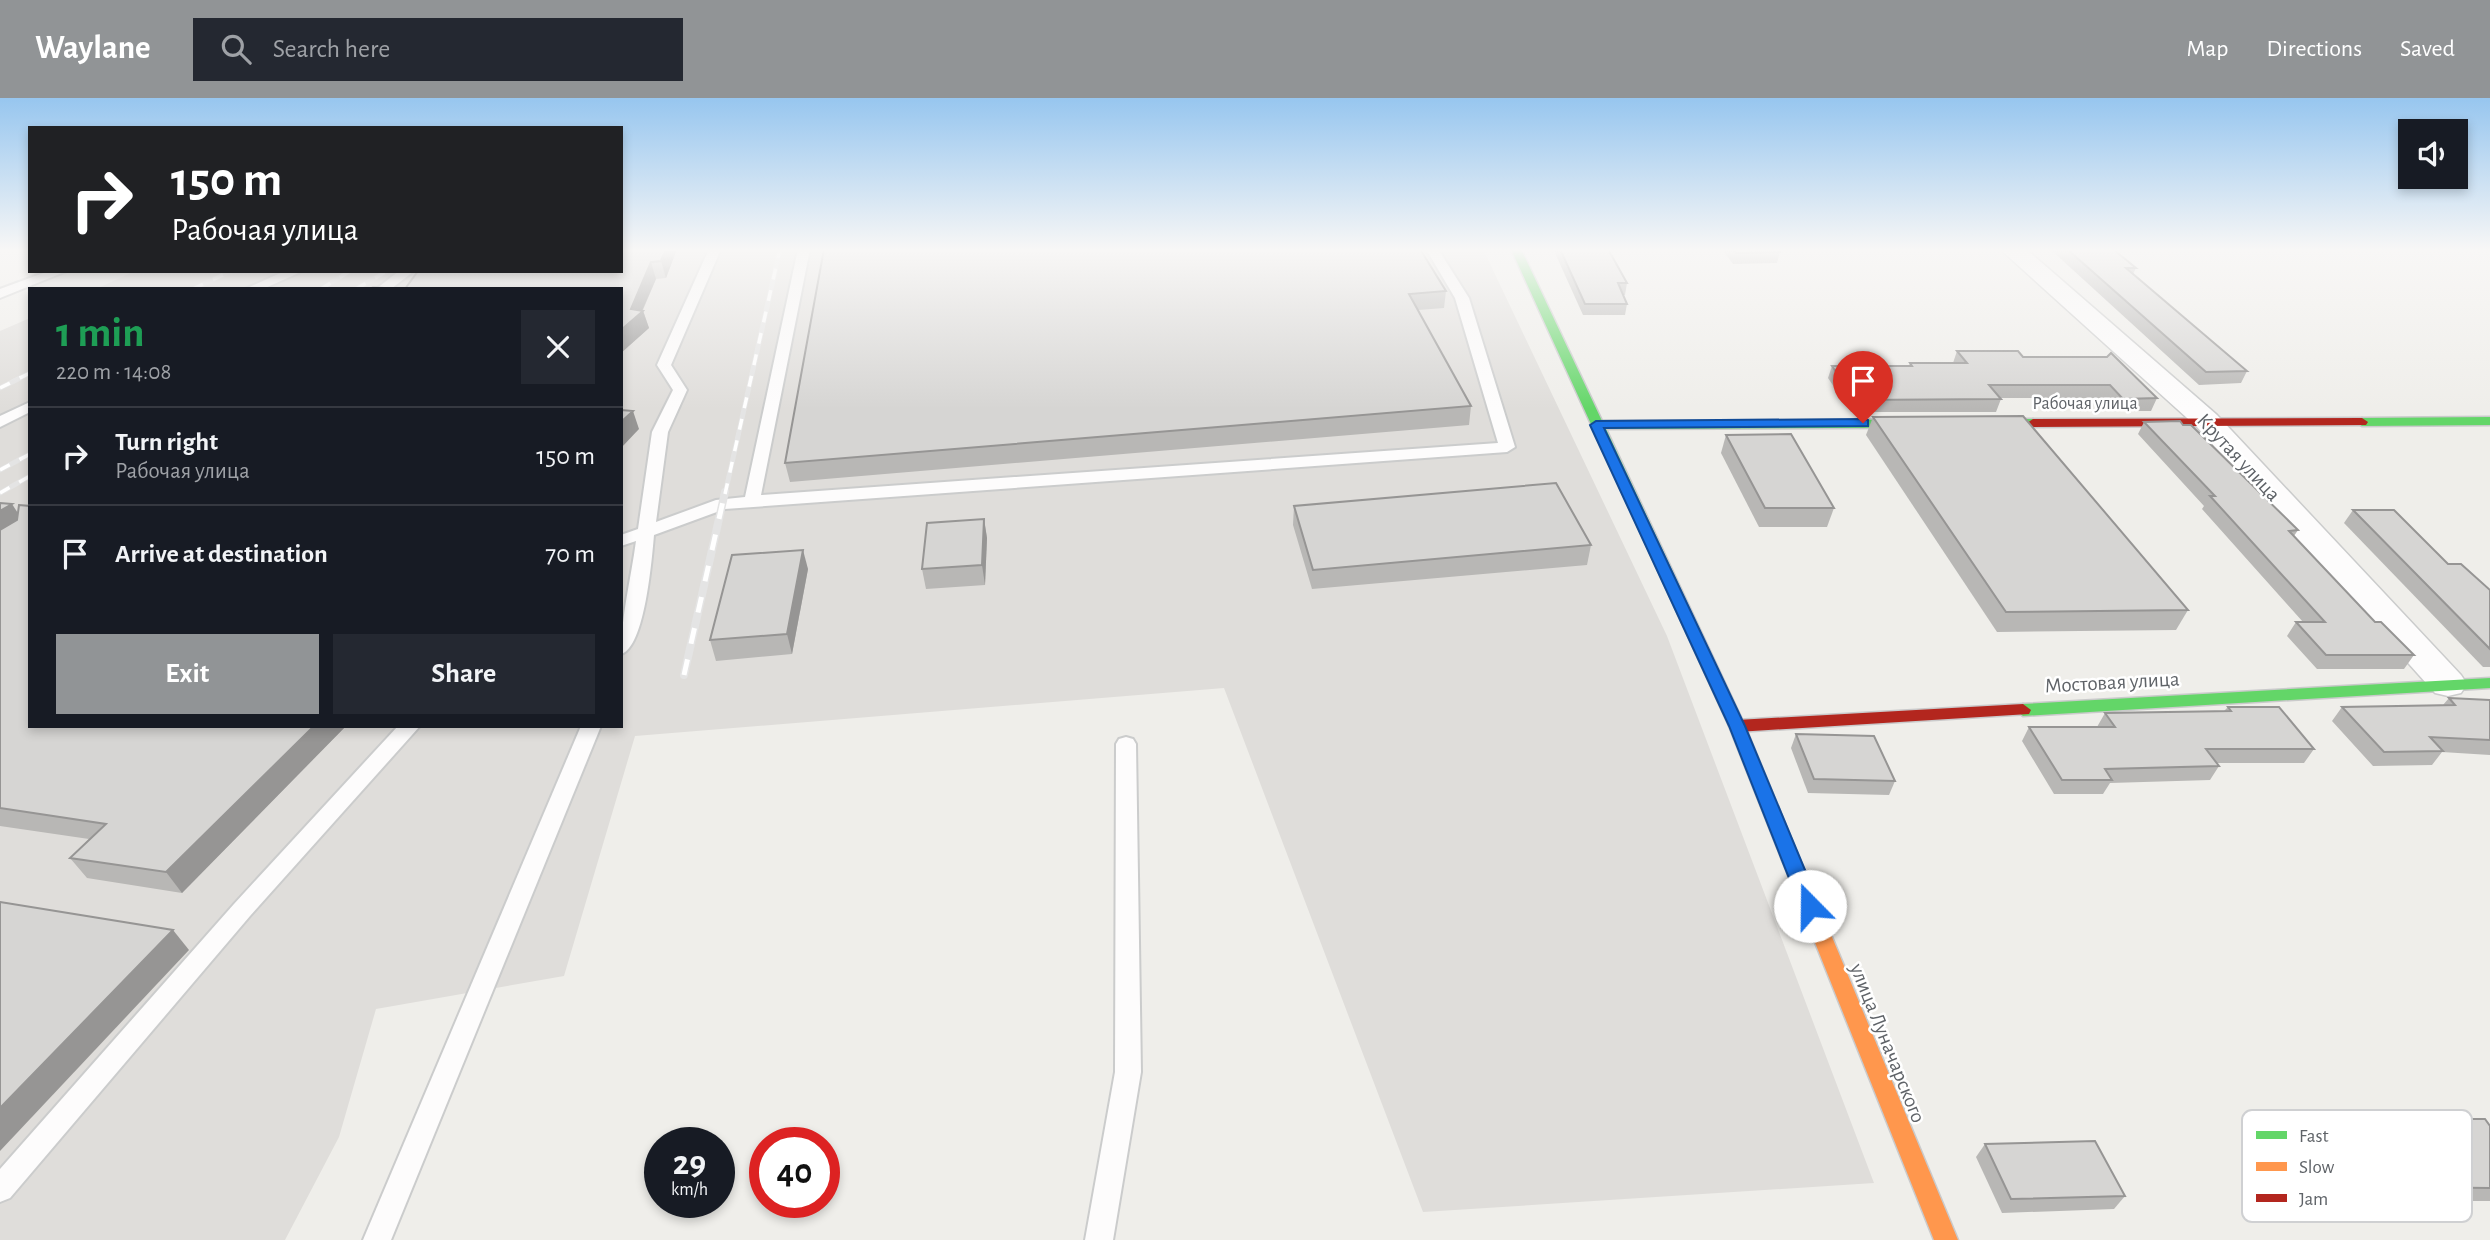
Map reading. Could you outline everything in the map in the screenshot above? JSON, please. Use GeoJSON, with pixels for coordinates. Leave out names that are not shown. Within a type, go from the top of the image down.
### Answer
{"type":"FeatureCollection","features":[{"type":"Feature","properties":{"kind":"street","name":"улица Луначарского"},"geometry":{"type":"LineString","coordinates":[[1540,302],[1737,726],[1945,1240]]}},
{"type":"Feature","properties":{"kind":"street","name":"Крутая улица"},"geometry":{"type":"LineString","coordinates":[[2072,302],[2207,421],[2448,684]]}},
{"type":"Feature","properties":{"kind":"street","name":"Рабочая улица"},"geometry":{"type":"LineString","coordinates":[[1596,425],[2490,421]]}},
{"type":"Feature","properties":{"kind":"street","name":"Мостовая улица"},"geometry":{"type":"LineString","coordinates":[[1737,726],[2490,683]]}},
{"type":"Feature","properties":{"kind":"lane"},"geometry":{"type":"LineString","coordinates":[[623,643],[636,607],[660,432],[680,390],[664,365],[692,302]]}},
{"type":"Feature","properties":{"kind":"lane"},"geometry":{"type":"LineString","coordinates":[[751,501],[793,302]]}},
{"type":"Feature","properties":{"kind":"lane"},"geometry":{"type":"LineString","coordinates":[[623,540],[722,504],[1507,447],[1463,302]]}},
{"type":"Feature","properties":{"kind":"lane"},"geometry":{"type":"LineString","coordinates":[[0,422],[28,407]]}},
{"type":"Feature","properties":{"kind":"lane"},"geometry":{"type":"LineString","coordinates":[[0,1189],[243,910],[408,728]]}},
{"type":"Feature","properties":{"kind":"lane"},"geometry":{"type":"LineString","coordinates":[[377,1240],[591,728]]}},
{"type":"Feature","properties":{"kind":"lane"},"geometry":{"type":"LineString","coordinates":[[1099,1240],[1128,1072],[1126,744]]}},
{"type":"Feature","properties":{"kind":"shaded area"},"geometry":{"type":"Polygon","coordinates":[[[623,302],[1508,302],[1667,636],[1874,1183],[1423,1212],[1224,688],[635,736],[564,976],[376,1009],[339,1137],[285,1240],[0,1240],[0,331],[28,319],[28,728],[623,728],[623,302]]]}},
{"type":"Feature","properties":{"kind":"building"},"geometry":{"type":"Polygon","coordinates":[[[623,302],[634,302],[631,309],[643,311],[623,328],[623,302]]]}},
{"type":"Feature","properties":{"kind":"building"},"geometry":{"type":"Polygon","coordinates":[[[814,302],[1414,302],[1471,406],[785,463],[814,302]]]}},
{"type":"Feature","properties":{"kind":"building"},"geometry":{"type":"Polygon","coordinates":[[[1584,302],[1627,304],[1585,304],[1584,302]]]}},
{"type":"Feature","properties":{"kind":"building"},"geometry":{"type":"Polygon","coordinates":[[[2127,302],[2166,302],[2247,371],[2206,372],[2127,302]]]}},
{"type":"Feature","properties":{"kind":"building"},"geometry":{"type":"Polygon","coordinates":[[[1957,351],[2018,351],[2023,357],[2107,357],[2111,353],[2157,398],[2123,399],[2110,385],[1989,385],[2001,399],[1855,400],[1832,366],[1967,363],[1957,351]]]}},
{"type":"Feature","properties":{"kind":"building"},"geometry":{"type":"Polygon","coordinates":[[[623,410],[633,411],[623,420],[623,410]]]}},
{"type":"Feature","properties":{"kind":"building"},"geometry":{"type":"Polygon","coordinates":[[[2023,416],[2188,610],[2006,612],[1873,417],[2023,416]]]}},
{"type":"Feature","properties":{"kind":"building"},"geometry":{"type":"Polygon","coordinates":[[[2180,421],[2183,425],[2191,425],[2298,530],[2289,531],[2375,622],[2381,622],[2414,655],[2326,655],[2296,622],[2325,622],[2210,496],[2215,496],[2144,422],[2180,421]]]}},
{"type":"Feature","properties":{"kind":"building"},"geometry":{"type":"Polygon","coordinates":[[[1791,434],[1834,508],[1765,508],[1726,435],[1791,434]]]}},
{"type":"Feature","properties":{"kind":"building"},"geometry":{"type":"Polygon","coordinates":[[[1556,483],[1591,545],[1313,570],[1294,506],[1556,483]]]}},
{"type":"Feature","properties":{"kind":"building"},"geometry":{"type":"Polygon","coordinates":[[[0,503],[12,504],[0,511],[0,503]]]}},
{"type":"Feature","properties":{"kind":"building"},"geometry":{"type":"Polygon","coordinates":[[[19,505],[28,506],[28,728],[312,728],[166,872],[70,858],[106,824],[0,808],[0,530],[17,520],[19,505]]]}},
{"type":"Feature","properties":{"kind":"building"},"geometry":{"type":"Polygon","coordinates":[[[2353,510],[2394,510],[2448,564],[2461,564],[2490,590],[2490,649],[2353,510]]]}},
{"type":"Feature","properties":{"kind":"building"},"geometry":{"type":"Polygon","coordinates":[[[984,519],[982,565],[922,569],[927,523],[984,519]]]}},
{"type":"Feature","properties":{"kind":"building"},"geometry":{"type":"Polygon","coordinates":[[[803,550],[787,634],[710,640],[732,555],[803,550]]]}},
{"type":"Feature","properties":{"kind":"building"},"geometry":{"type":"Polygon","coordinates":[[[2449,698],[2490,700],[2490,740],[2430,737],[2443,751],[2384,752],[2342,707],[2455,705],[2449,698]]]}},
{"type":"Feature","properties":{"kind":"building"},"geometry":{"type":"Polygon","coordinates":[[[2228,707],[2279,707],[2314,749],[2206,749],[2219,766],[2105,769],[2112,780],[2062,780],[2029,727],[2115,727],[2105,713],[2231,711],[2228,707]]]}},
{"type":"Feature","properties":{"kind":"building"},"geometry":{"type":"Polygon","coordinates":[[[1796,734],[1874,736],[1895,781],[1814,779],[1796,734]]]}},
{"type":"Feature","properties":{"kind":"building"},"geometry":{"type":"Polygon","coordinates":[[[0,902],[173,930],[0,1108],[0,902]]]}},
{"type":"Feature","properties":{"kind":"building"},"geometry":{"type":"Polygon","coordinates":[[[2472,1119],[2485,1119],[2490,1126],[2490,1188],[2472,1188],[2472,1119]]]}},
{"type":"Feature","properties":{"kind":"building"},"geometry":{"type":"Polygon","coordinates":[[[2095,1141],[2125,1196],[2011,1199],[1985,1144],[2095,1141]]]}},
{"type":"Feature","properties":{"kind":"railway"},"geometry":{"type":"LineString","coordinates":[[725,494],[768,302]]}},
{"type":"Feature","properties":{"kind":"railway"},"geometry":{"type":"LineString","coordinates":[[0,388],[28,374]]}},
{"type":"Feature","properties":{"kind":"railway"},"geometry":{"type":"LineString","coordinates":[[0,470],[28,455]]}},
{"type":"Feature","properties":{"kind":"railway"},"geometry":{"type":"LineString","coordinates":[[0,493],[28,477]]}},
{"type":"Feature","properties":{"kind":"railway"},"geometry":{"type":"LineString","coordinates":[[684,675],[725,492]]}},
{"type":"Feature","properties":{"kind":"traffic: fast"},"geometry":{"type":"LineString","coordinates":[[1541,302],[1737,726],[1791,860]]}},
{"type":"Feature","properties":{"kind":"traffic: fast"},"geometry":{"type":"LineString","coordinates":[[2362,422],[2490,421]]}},
{"type":"Feature","properties":{"kind":"traffic: fast"},"geometry":{"type":"LineString","coordinates":[[1596,425],[2033,423]]}},
{"type":"Feature","properties":{"kind":"traffic: fast"},"geometry":{"type":"LineString","coordinates":[[2023,710],[2490,683]]}},
{"type":"Feature","properties":{"kind":"traffic: slow"},"geometry":{"type":"LineString","coordinates":[[1791,860],[1946,1240]]}},
{"type":"Feature","properties":{"kind":"traffic: jam"},"geometry":{"type":"LineString","coordinates":[[2033,423],[2362,422]]}},
{"type":"Feature","properties":{"kind":"traffic: jam"},"geometry":{"type":"LineString","coordinates":[[1737,726],[2023,710]]}},
{"type":"Feature","properties":{"kind":"route"},"geometry":{"type":"LineString","coordinates":[[1810,906],[1737,726],[1596,425],[1863,423]]}}]}
